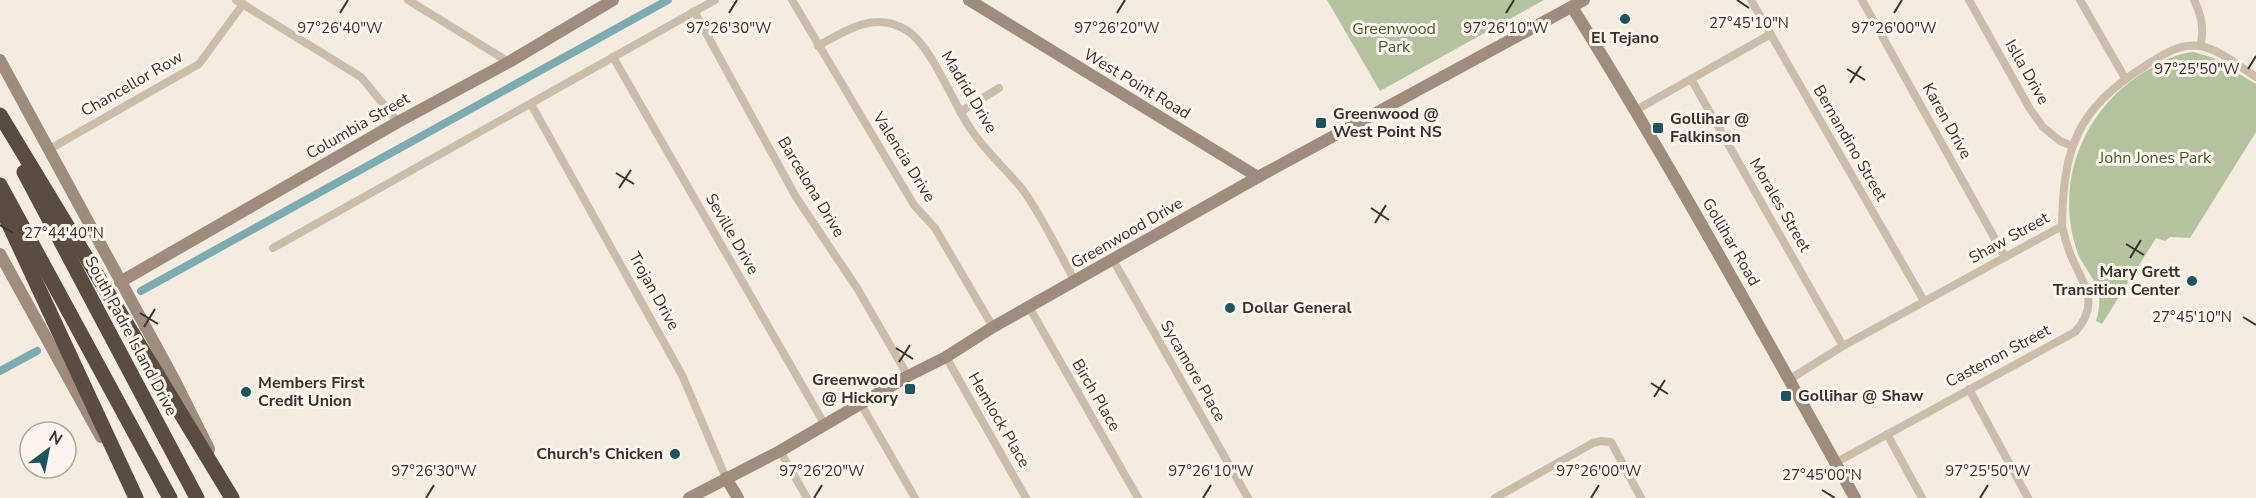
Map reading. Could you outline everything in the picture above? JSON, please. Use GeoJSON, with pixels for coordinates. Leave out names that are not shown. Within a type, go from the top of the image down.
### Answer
{"type":"FeatureCollection","features":[{"type":"Feature","properties":{"kind":"highway"},"geometry":{"type":"LineString","coordinates":[[0,115],[233,498]]}},
{"type":"Feature","properties":{"kind":"highway","name":"South Padre Island Drive"},"geometry":{"type":"LineString","coordinates":[[0,127],[197,498]]}},
{"type":"Feature","properties":{"kind":"highway"},"geometry":{"type":"LineString","coordinates":[[0,185],[170,498]]}},
{"type":"Feature","properties":{"kind":"highway"},"geometry":{"type":"LineString","coordinates":[[0,205],[135,498]]}},
{"type":"Feature","properties":{"kind":"main road","name":"Columbia Street"},"geometry":{"type":"LineString","coordinates":[[120,282],[613,0]]}},
{"type":"Feature","properties":{"kind":"main road","name":"West Point Road"},"geometry":{"type":"LineString","coordinates":[[969,0],[1258,177]]}},
{"type":"Feature","properties":{"kind":"main road","name":"Greenwood Drive"},"geometry":{"type":"LineString","coordinates":[[689,498],[780,451],[1258,177],[1584,0]]}},
{"type":"Feature","properties":{"kind":"main road","name":"Gollihar Road"},"geometry":{"type":"LineString","coordinates":[[1572,7],[1636,110],[1790,379],[1854,498]]}},
{"type":"Feature","properties":{"kind":"main road"},"geometry":{"type":"LineString","coordinates":[[0,60],[174,379],[233,498]]}},
{"type":"Feature","properties":{"kind":"main road"},"geometry":{"type":"LineString","coordinates":[[0,254],[135,498]]}},
{"type":"Feature","properties":{"kind":"main road","name":"Trojan Drive"},"geometry":{"type":"LineString","coordinates":[[726,477],[738,498]]}},
{"type":"Feature","properties":{"kind":"street"},"geometry":{"type":"LineString","coordinates":[[408,0],[508,62]]}},
{"type":"Feature","properties":{"kind":"street"},"geometry":{"type":"LineString","coordinates":[[273,248],[715,0]]}},
{"type":"Feature","properties":{"kind":"street","name":"Valencia Drive"},"geometry":{"type":"LineString","coordinates":[[792,0],[914,206],[935,228],[993,327]]}},
{"type":"Feature","properties":{"kind":"street","name":"Bernandino Street"},"geometry":{"type":"LineString","coordinates":[[1751,0],[1924,301]]}},
{"type":"Feature","properties":{"kind":"street","name":"Karen Drive"},"geometry":{"type":"LineString","coordinates":[[1862,0],[2005,257]]}},
{"type":"Feature","properties":{"kind":"street","name":"Islla Drive"},"geometry":{"type":"LineString","coordinates":[[1969,0],[2043,128],[2060,141],[2072,146]]}},
{"type":"Feature","properties":{"kind":"street"},"geometry":{"type":"LineString","coordinates":[[2080,0],[2125,78]]}},
{"type":"Feature","properties":{"kind":"street"},"geometry":{"type":"LineString","coordinates":[[2194,0],[2200,12],[2203,37],[2200,46],[2256,77]]}},
{"type":"Feature","properties":{"kind":"street"},"geometry":{"type":"LineString","coordinates":[[239,2],[361,77],[398,122]]}},
{"type":"Feature","properties":{"kind":"street","name":"Chancellor Row"},"geometry":{"type":"LineString","coordinates":[[48,150],[199,64],[239,2]]}},
{"type":"Feature","properties":{"kind":"street","name":"Barcelona Drive"},"geometry":{"type":"LineString","coordinates":[[694,11],[796,197],[857,288],[908,376]]}},
{"type":"Feature","properties":{"kind":"street","name":"Madrid Drive"},"geometry":{"type":"LineString","coordinates":[[818,46],[853,26],[868,22],[884,22],[906,30],[924,46],[960,112],[978,139],[1025,193],[1075,281]]}},
{"type":"Feature","properties":{"kind":"street"},"geometry":{"type":"LineString","coordinates":[[1636,110],[1771,34]]}},
{"type":"Feature","properties":{"kind":"street","name":"Shaw Street"},"geometry":{"type":"LineString","coordinates":[[1790,379],[1843,346],[2062,226],[2062,186],[2072,146],[2082,125],[2099,101],[2125,78],[2166,53],[2181,47],[2200,46]]}},
{"type":"Feature","properties":{"kind":"street","name":"Seville Drive"},"geometry":{"type":"LineString","coordinates":[[614,57],[825,425]]}},
{"type":"Feature","properties":{"kind":"street","name":"Morales Street"},"geometry":{"type":"LineString","coordinates":[[1691,79],[1843,346]]}},
{"type":"Feature","properties":{"kind":"street"},"geometry":{"type":"LineString","coordinates":[[960,112],[999,88]]}},
{"type":"Feature","properties":{"kind":"street","name":"Trojan Drive"},"geometry":{"type":"LineString","coordinates":[[531,104],[682,375],[726,477]]}},
{"type":"Feature","properties":{"kind":"street","name":"Castenon Street"},"geometry":{"type":"LineString","coordinates":[[1835,463],[2075,332],[2084,322],[2089,310],[2089,297],[2070,255],[2062,226]]}},
{"type":"Feature","properties":{"kind":"street","name":"Sycamore Place"},"geometry":{"type":"LineString","coordinates":[[1113,260],[1248,498]]}},
{"type":"Feature","properties":{"kind":"street","name":"Birch Place"},"geometry":{"type":"LineString","coordinates":[[1029,307],[1138,498]]}},
{"type":"Feature","properties":{"kind":"street","name":"Hemlock Place"},"geometry":{"type":"LineString","coordinates":[[946,357],[1026,498]]}},
{"type":"Feature","properties":{"kind":"street"},"geometry":{"type":"LineString","coordinates":[[1969,389],[2028,498]]}},
{"type":"Feature","properties":{"kind":"street"},"geometry":{"type":"LineString","coordinates":[[861,404],[915,498]]}},
{"type":"Feature","properties":{"kind":"street"},"geometry":{"type":"LineString","coordinates":[[1887,434],[1922,498]]}},
{"type":"Feature","properties":{"kind":"street"},"geometry":{"type":"LineString","coordinates":[[1496,498],[1593,443],[1601,441],[1611,442],[1641,498]]}},
{"type":"Feature","properties":{"kind":"street"},"geometry":{"type":"LineString","coordinates":[[780,451],[807,498]]}},
{"type":"Feature","properties":{"kind":"green space","name":"Greenwood Park"},"geometry":{"type":"Polygon","coordinates":[[[1327,0],[1544,0],[1380,91],[1327,0]]]}},
{"type":"Feature","properties":{"kind":"green space","name":"John Jones Park"},"geometry":{"type":"Polygon","coordinates":[[[2193,52],[2211,57],[2256,84],[2256,132],[2190,238],[2170,237],[2165,241],[2156,238],[2102,324],[2096,321],[2099,303],[2098,290],[2078,254],[2071,227],[2069,204],[2076,158],[2084,137],[2096,118],[2127,84],[2163,62],[2193,52]]]}},
{"type":"Feature","properties":{"kind":"waterway"},"geometry":{"type":"LineString","coordinates":[[141,291],[668,0]]}},
{"type":"Feature","properties":{"kind":"waterway"},"geometry":{"type":"LineString","coordinates":[[0,371],[37,351]]}},
{"type":"Feature","properties":{"kind":"place","name":"El Tejano"},"geometry":{"type":"Point","coordinates":[1625,19]}},
{"type":"Feature","properties":{"kind":"place","name":"Greenwood @ West Point NS"},"geometry":{"type":"Point","coordinates":[1321,123]}},
{"type":"Feature","properties":{"kind":"place","name":"Gollihar @ Falkinson"},"geometry":{"type":"Point","coordinates":[1658,128]}},
{"type":"Feature","properties":{"kind":"place","name":"Mary Grett Transition Center"},"geometry":{"type":"Point","coordinates":[2192,281]}},
{"type":"Feature","properties":{"kind":"place","name":"Dollar General"},"geometry":{"type":"Point","coordinates":[1230,308]}},
{"type":"Feature","properties":{"kind":"place","name":"Greenwood @ Hickory"},"geometry":{"type":"Point","coordinates":[910,389]}},
{"type":"Feature","properties":{"kind":"place","name":"Members First Credit Union"},"geometry":{"type":"Point","coordinates":[246,392]}},
{"type":"Feature","properties":{"kind":"place","name":"Gollihar @ Shaw"},"geometry":{"type":"Point","coordinates":[1786,396]}},
{"type":"Feature","properties":{"kind":"place","name":"Church's Chicken"},"geometry":{"type":"Point","coordinates":[675,454]}}]}
